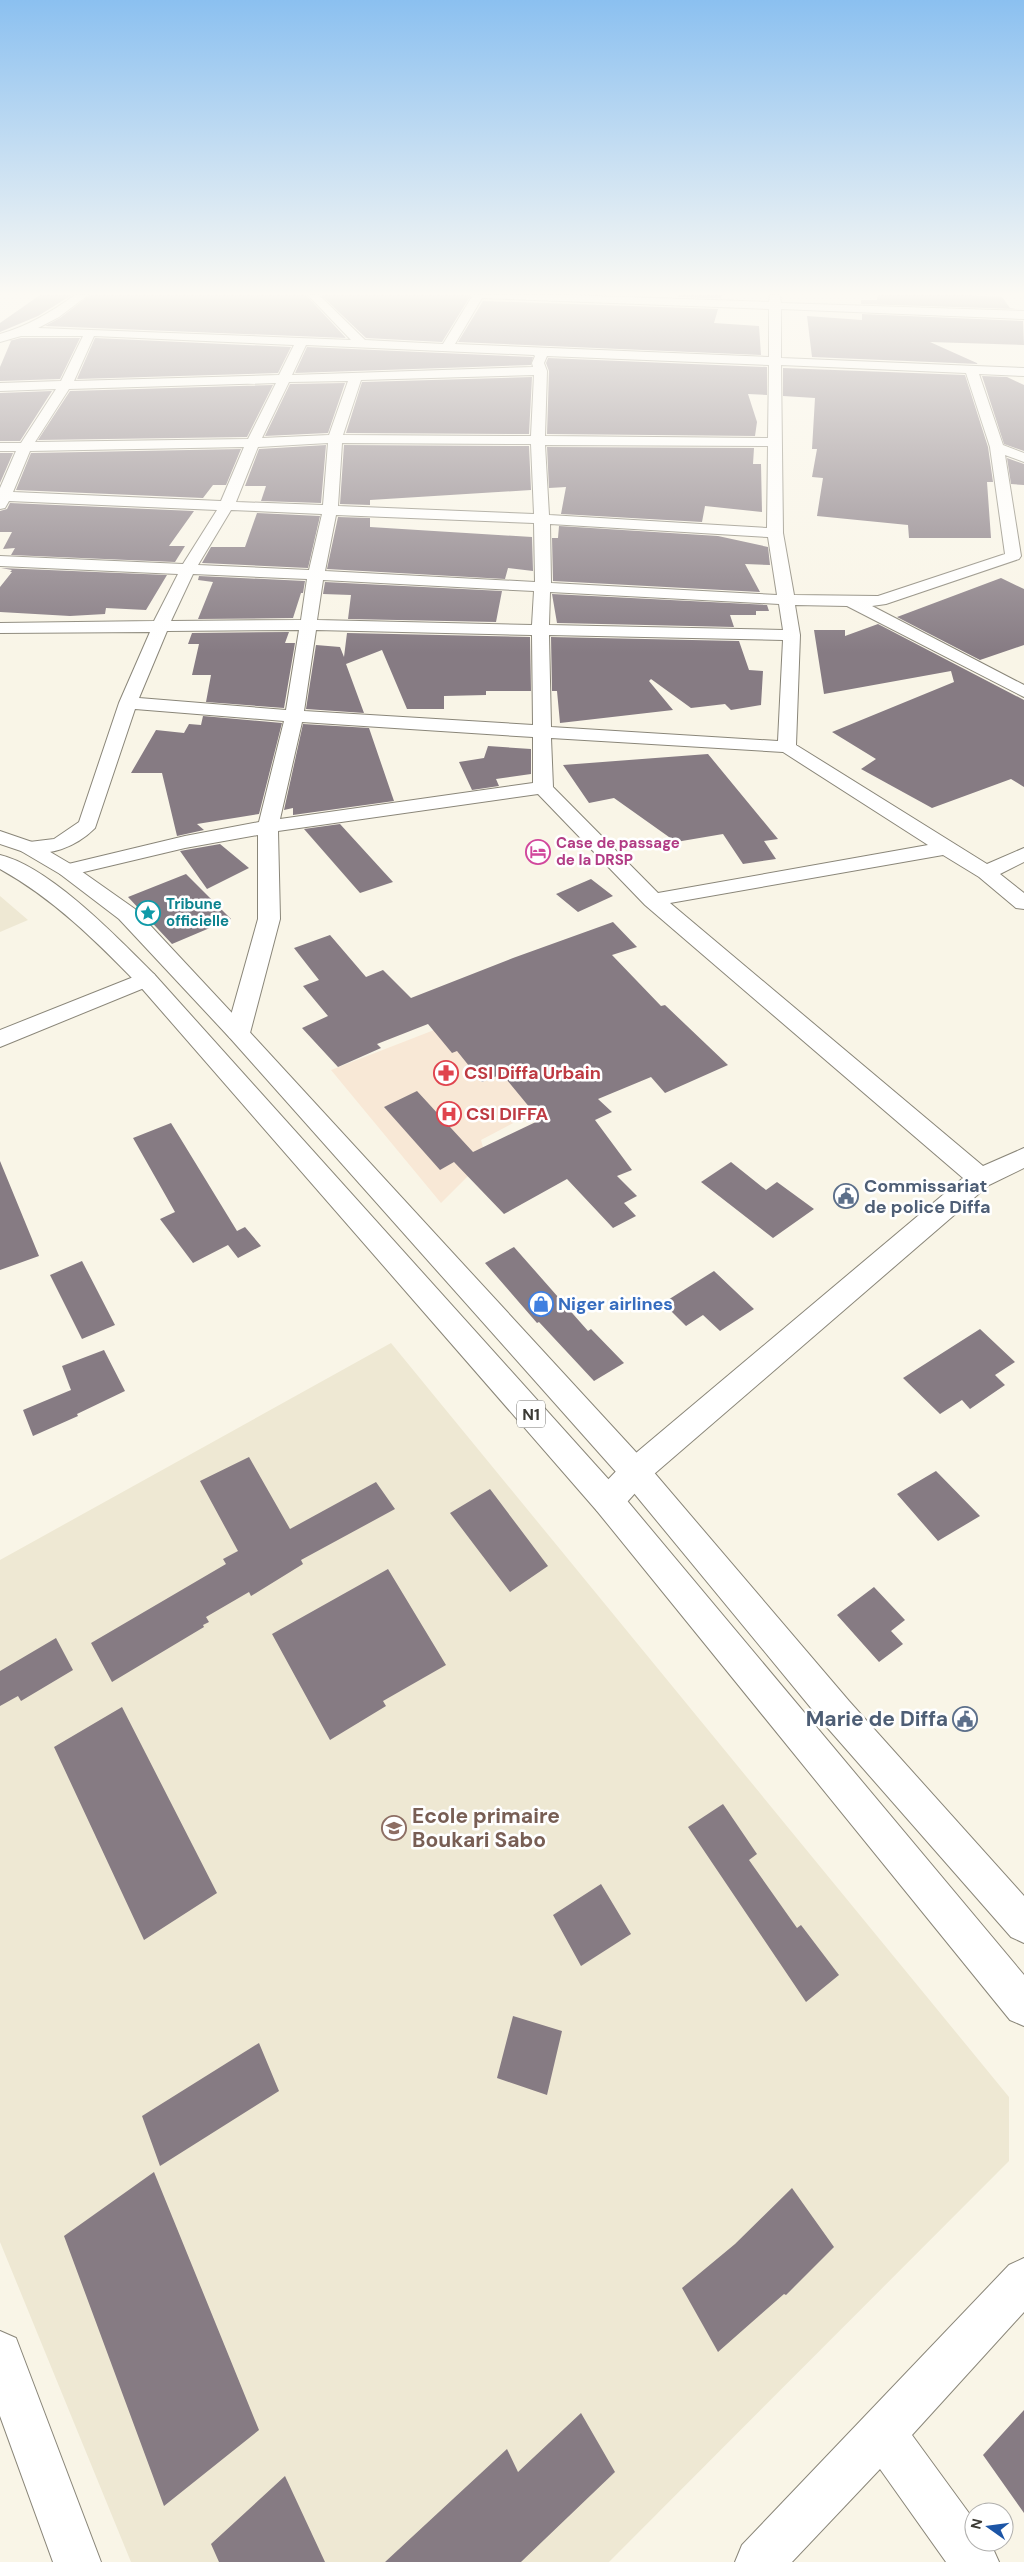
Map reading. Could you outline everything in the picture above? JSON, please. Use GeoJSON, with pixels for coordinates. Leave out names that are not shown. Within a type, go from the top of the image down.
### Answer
{"type":"FeatureCollection","features":[{"type":"Feature","properties":{"kind":"main road"},"geometry":{"type":"LineString","coordinates":[[46,415],[25,447],[2,499],[330,510],[775,533]]}},
{"type":"Feature","properties":{"kind":"main road"},"geometry":{"type":"LineString","coordinates":[[28,848],[58,846],[76,837],[88,824],[128,703],[160,627],[188,569],[226,507],[267,415]]}},
{"type":"Feature","properties":{"kind":"main road"},"geometry":{"type":"LineString","coordinates":[[238,1033],[269,919],[268,826],[294,716],[310,625],[316,574],[330,510],[335,439],[343,415]]}},
{"type":"Feature","properties":{"kind":"main road"},"geometry":{"type":"LineString","coordinates":[[538,415],[542,520],[540,628],[543,788],[653,900],[980,1178]]}},
{"type":"Feature","properties":{"kind":"main road"},"geometry":{"type":"LineString","coordinates":[[775,415],[775,533],[788,600],[792,635],[788,747]]}},
{"type":"Feature","properties":{"kind":"main road"},"geometry":{"type":"LineString","coordinates":[[0,561],[316,574],[788,600],[880,601],[1013,556],[997,447],[986,415]]}},
{"type":"Feature","properties":{"kind":"main road"},"geometry":{"type":"LineString","coordinates":[[0,447],[253,443],[335,439],[775,442]]}},
{"type":"Feature","properties":{"kind":"main road"},"geometry":{"type":"LineString","coordinates":[[997,447],[1024,458]]}},
{"type":"Feature","properties":{"kind":"main road"},"geometry":{"type":"LineString","coordinates":[[850,601],[1024,692]]}},
{"type":"Feature","properties":{"kind":"main road"},"geometry":{"type":"LineString","coordinates":[[0,628],[310,625],[540,628],[792,635]]}},
{"type":"Feature","properties":{"kind":"main road"},"geometry":{"type":"LineString","coordinates":[[128,703],[294,716],[788,747],[986,873],[1024,903]]}},
{"type":"Feature","properties":{"kind":"main road"},"geometry":{"type":"LineString","coordinates":[[67,870],[142,849],[268,826],[543,788]]}},
{"type":"Feature","properties":{"kind":"main road","name":"N1"},"geometry":{"type":"LineString","coordinates":[[0,837],[28,848],[67,870],[127,914],[238,1033],[635,1472],[837,1713],[1024,1924]]}},
{"type":"Feature","properties":{"kind":"main road"},"geometry":{"type":"LineString","coordinates":[[653,900],[946,848]]}},
{"type":"Feature","properties":{"kind":"main road"},"geometry":{"type":"LineString","coordinates":[[986,873],[1024,854]]}},
{"type":"Feature","properties":{"kind":"main road","name":"N1"},"geometry":{"type":"LineString","coordinates":[[0,861],[34,878],[98,929],[146,979],[608,1500],[1024,2006]]}},
{"type":"Feature","properties":{"kind":"main road"},"geometry":{"type":"LineString","coordinates":[[0,1039],[146,979]]}},
{"type":"Feature","properties":{"kind":"main road"},"geometry":{"type":"LineString","coordinates":[[608,1500],[635,1472],[980,1178],[1024,1157]]}},
{"type":"Feature","properties":{"kind":"main road"},"geometry":{"type":"LineString","coordinates":[[759,2562],[882,2434],[1024,2280]]}},
{"type":"Feature","properties":{"kind":"main road"},"geometry":{"type":"LineString","coordinates":[[0,2354],[77,2562]]}},
{"type":"Feature","properties":{"kind":"main road"},"geometry":{"type":"LineString","coordinates":[[882,2434],[975,2562]]}},
{"type":"Feature","properties":{"kind":"shaded area"},"geometry":{"type":"Polygon","coordinates":[[[0,896],[28,920],[0,932],[0,896]]]}},
{"type":"Feature","properties":{"kind":"shaded area","name":"CSI DIFFA"},"geometry":{"type":"Polygon","coordinates":[[[509,1001],[582,1087],[481,1140],[486,1158],[441,1203],[331,1070],[509,1001]]]}},
{"type":"Feature","properties":{"kind":"shaded area","name":"Ecole primaire Boukari Sabo"},"geometry":{"type":"Polygon","coordinates":[[[391,1343],[1009,2097],[1009,2161],[609,2562],[131,2562],[0,2242],[0,1560],[391,1343]]]}},
{"type":"Feature","properties":{"kind":"building"},"geometry":{"type":"Polygon","coordinates":[[[0,415],[37,415],[20,441],[0,441],[0,415]]]}},
{"type":"Feature","properties":{"kind":"building"},"geometry":{"type":"Polygon","coordinates":[[[55,415],[258,415],[247,437],[38,440],[55,415]]]}},
{"type":"Feature","properties":{"kind":"building"},"geometry":{"type":"Polygon","coordinates":[[[275,415],[334,415],[328,433],[265,436],[275,415]]]}},
{"type":"Feature","properties":{"kind":"building"},"geometry":{"type":"Polygon","coordinates":[[[352,415],[530,415],[529,434],[346,433],[352,415]]]}},
{"type":"Feature","properties":{"kind":"building"},"geometry":{"type":"Polygon","coordinates":[[[548,415],[755,415],[757,422],[755,436],[547,434],[548,415]]]}},
{"type":"Feature","properties":{"kind":"building"},"geometry":{"type":"Polygon","coordinates":[[[814,415],[978,415],[988,447],[993,482],[987,482],[991,538],[909,538],[908,525],[817,516],[823,478],[812,477],[817,449],[812,449],[814,415]]]}},
{"type":"Feature","properties":{"kind":"building"},"geometry":{"type":"Polygon","coordinates":[[[994,415],[1024,415],[1024,451],[1004,444],[994,415]]]}},
{"type":"Feature","properties":{"kind":"building"},"geometry":{"type":"Polygon","coordinates":[[[326,445],[321,503],[261,501],[266,486],[245,486],[259,449],[326,445]]]}},
{"type":"Feature","properties":{"kind":"building"},"geometry":{"type":"Polygon","coordinates":[[[344,445],[529,446],[531,490],[370,500],[370,505],[340,504],[344,445]]]}},
{"type":"Feature","properties":{"kind":"building"},"geometry":{"type":"Polygon","coordinates":[[[547,447],[754,448],[753,464],[761,464],[762,512],[705,506],[702,522],[561,514],[566,487],[549,488],[547,447]]]}},
{"type":"Feature","properties":{"kind":"building"},"geometry":{"type":"Polygon","coordinates":[[[241,449],[226,485],[213,485],[203,498],[16,490],[31,453],[241,449]]]}},
{"type":"Feature","properties":{"kind":"building"},"geometry":{"type":"Polygon","coordinates":[[[0,453],[13,453],[0,483],[0,453]]]}},
{"type":"Feature","properties":{"kind":"building"},"geometry":{"type":"Polygon","coordinates":[[[1007,458],[1024,464],[1024,485],[1011,484],[1007,458]]]}},
{"type":"Feature","properties":{"kind":"building"},"geometry":{"type":"Polygon","coordinates":[[[10,503],[194,511],[169,546],[185,546],[175,562],[11,555],[15,548],[3,549],[12,532],[0,532],[0,511],[7,509],[10,503]]]}},
{"type":"Feature","properties":{"kind":"building"},"geometry":{"type":"Polygon","coordinates":[[[257,513],[320,516],[308,568],[202,563],[211,547],[245,547],[257,513]]]}},
{"type":"Feature","properties":{"kind":"building"},"geometry":{"type":"Polygon","coordinates":[[[338,517],[370,518],[370,527],[532,537],[533,571],[508,568],[505,579],[327,569],[338,517]]]}},
{"type":"Feature","properties":{"kind":"building"},"geometry":{"type":"Polygon","coordinates":[[[559,526],[718,536],[768,547],[770,565],[745,564],[760,592],[553,581],[552,538],[558,538],[559,526]]]}},
{"type":"Feature","properties":{"kind":"building"},"geometry":{"type":"Polygon","coordinates":[[[1,568],[167,575],[146,610],[106,608],[105,614],[70,616],[0,612],[0,587],[12,572],[10,572],[12,570],[1,568]]]}},
{"type":"Feature","properties":{"kind":"building"},"geometry":{"type":"Polygon","coordinates":[[[199,576],[305,581],[303,593],[301,593],[293,618],[198,619],[213,582],[198,580],[199,576]]]}},
{"type":"Feature","properties":{"kind":"building"},"geometry":{"type":"Polygon","coordinates":[[[1001,578],[1024,589],[1024,645],[980,660],[897,617],[1001,578]]]}},
{"type":"Feature","properties":{"kind":"building"},"geometry":{"type":"Polygon","coordinates":[[[325,582],[502,591],[496,622],[348,619],[351,595],[323,594],[325,582]]]}},
{"type":"Feature","properties":{"kind":"building"},"geometry":{"type":"Polygon","coordinates":[[[552,594],[767,605],[769,611],[756,611],[756,615],[730,615],[734,627],[557,623],[552,594]]]}},
{"type":"Feature","properties":{"kind":"building"},"geometry":{"type":"Polygon","coordinates":[[[878,624],[1024,700],[1024,787],[1011,779],[932,808],[861,769],[876,759],[832,732],[954,682],[951,671],[824,694],[814,630],[845,630],[845,636],[878,624]]]}},
{"type":"Feature","properties":{"kind":"building"},"geometry":{"type":"Polygon","coordinates":[[[289,632],[285,643],[295,643],[284,708],[206,702],[211,675],[192,675],[199,644],[188,644],[192,633],[289,632]]]}},
{"type":"Feature","properties":{"kind":"building"},"geometry":{"type":"Polygon","coordinates":[[[347,633],[530,637],[531,691],[486,691],[486,695],[444,696],[444,709],[407,709],[382,650],[346,664],[364,713],[306,709],[316,645],[340,647],[344,657],[347,633]]]}},
{"type":"Feature","properties":{"kind":"building"},"geometry":{"type":"Polygon","coordinates":[[[551,637],[739,641],[749,670],[763,671],[761,705],[731,710],[725,704],[691,708],[651,679],[649,681],[673,710],[560,723],[557,691],[552,691],[551,637]]]}},
{"type":"Feature","properties":{"kind":"building"},"geometry":{"type":"Polygon","coordinates":[[[203,716],[282,723],[259,814],[197,824],[204,830],[177,836],[162,773],[131,773],[156,730],[184,733],[189,724],[201,725],[203,716]]]}},
{"type":"Feature","properties":{"kind":"building"},"geometry":{"type":"Polygon","coordinates":[[[303,724],[369,728],[394,801],[293,815],[293,808],[284,810],[303,724]]]}},
{"type":"Feature","properties":{"kind":"building"},"geometry":{"type":"Polygon","coordinates":[[[488,746],[531,749],[531,774],[496,779],[499,786],[472,790],[459,762],[484,758],[488,746]]]}},
{"type":"Feature","properties":{"kind":"building"},"geometry":{"type":"Polygon","coordinates":[[[708,754],[778,839],[764,841],[776,859],[743,864],[723,834],[676,842],[614,798],[589,803],[563,765],[708,754]]]}},
{"type":"Feature","properties":{"kind":"building"},"geometry":{"type":"Polygon","coordinates":[[[340,824],[393,882],[360,893],[304,829],[340,824]]]}},
{"type":"Feature","properties":{"kind":"building"},"geometry":{"type":"Polygon","coordinates":[[[220,844],[249,868],[207,889],[180,851],[220,844]]]}},
{"type":"Feature","properties":{"kind":"building"},"geometry":{"type":"Polygon","coordinates":[[[186,874],[231,919],[172,944],[128,897],[186,874]]]}},
{"type":"Feature","properties":{"kind":"building"},"geometry":{"type":"Polygon","coordinates":[[[591,879],[613,896],[578,912],[556,894],[591,879]]]}},
{"type":"Feature","properties":{"kind":"building"},"geometry":{"type":"Polygon","coordinates":[[[613,922],[637,947],[612,955],[661,1006],[665,1005],[728,1065],[665,1093],[651,1077],[598,1099],[612,1112],[595,1120],[632,1170],[617,1176],[637,1196],[624,1203],[636,1216],[613,1228],[567,1179],[504,1214],[454,1162],[440,1170],[384,1107],[417,1091],[473,1152],[540,1120],[502,1074],[482,1082],[457,1051],[452,1053],[428,1024],[377,1044],[381,1048],[338,1067],[302,1028],[328,1016],[303,986],[319,980],[294,948],[330,935],[366,977],[383,970],[411,998],[513,958],[613,922]]]}},
{"type":"Feature","properties":{"kind":"building"},"geometry":{"type":"Polygon","coordinates":[[[171,1123],[237,1231],[245,1227],[261,1246],[238,1258],[228,1245],[193,1263],[160,1219],[175,1212],[133,1138],[171,1123]]]}},
{"type":"Feature","properties":{"kind":"building"},"geometry":{"type":"Polygon","coordinates":[[[0,1161],[39,1256],[0,1270],[0,1161]]]}},
{"type":"Feature","properties":{"kind":"building"},"geometry":{"type":"Polygon","coordinates":[[[731,1162],[766,1190],[777,1182],[814,1209],[773,1238],[701,1182],[731,1162]]]}},
{"type":"Feature","properties":{"kind":"building"},"geometry":{"type":"Polygon","coordinates":[[[514,1247],[588,1331],[591,1329],[624,1363],[594,1381],[539,1322],[537,1323],[485,1263],[514,1247]]]}},
{"type":"Feature","properties":{"kind":"building"},"geometry":{"type":"Polygon","coordinates":[[[82,1261],[115,1325],[82,1339],[50,1275],[82,1261]]]}},
{"type":"Feature","properties":{"kind":"building"},"geometry":{"type":"Polygon","coordinates":[[[714,1271],[754,1309],[720,1331],[703,1315],[686,1326],[663,1303],[714,1271]]]}},
{"type":"Feature","properties":{"kind":"building"},"geometry":{"type":"Polygon","coordinates":[[[980,1329],[1015,1362],[995,1375],[1005,1385],[970,1409],[962,1400],[940,1414],[903,1378],[980,1329]]]}},
{"type":"Feature","properties":{"kind":"building"},"geometry":{"type":"Polygon","coordinates":[[[104,1350],[125,1391],[77,1414],[78,1416],[33,1436],[23,1410],[71,1390],[62,1366],[104,1350]]]}},
{"type":"Feature","properties":{"kind":"building"},"geometry":{"type":"Polygon","coordinates":[[[249,1457],[290,1529],[376,1482],[395,1509],[301,1560],[303,1564],[251,1596],[249,1592],[206,1617],[209,1622],[203,1625],[204,1627],[112,1682],[91,1643],[226,1564],[223,1559],[238,1551],[200,1481],[249,1457]]]}},
{"type":"Feature","properties":{"kind":"building"},"geometry":{"type":"Polygon","coordinates":[[[936,1471],[980,1516],[938,1541],[897,1494],[936,1471]]]}},
{"type":"Feature","properties":{"kind":"building"},"geometry":{"type":"Polygon","coordinates":[[[490,1489],[548,1566],[510,1592],[450,1513],[490,1489]]]}},
{"type":"Feature","properties":{"kind":"building"},"geometry":{"type":"Polygon","coordinates":[[[388,1569],[446,1665],[383,1701],[386,1706],[330,1740],[272,1634],[388,1569]]]}},
{"type":"Feature","properties":{"kind":"building"},"geometry":{"type":"Polygon","coordinates":[[[874,1587],[905,1620],[891,1631],[903,1644],[879,1662],[837,1615],[874,1587]]]}},
{"type":"Feature","properties":{"kind":"building"},"geometry":{"type":"Polygon","coordinates":[[[56,1638],[73,1670],[21,1701],[18,1696],[0,1706],[0,1671],[56,1638]]]}},
{"type":"Feature","properties":{"kind":"building"},"geometry":{"type":"Polygon","coordinates":[[[122,1707],[217,1893],[144,1940],[54,1747],[122,1707]]]}},
{"type":"Feature","properties":{"kind":"building"},"geometry":{"type":"Polygon","coordinates":[[[723,1804],[757,1854],[749,1860],[797,1928],[801,1925],[839,1975],[806,2002],[688,1827],[723,1804]]]}},
{"type":"Feature","properties":{"kind":"building"},"geometry":{"type":"Polygon","coordinates":[[[601,1884],[631,1934],[581,1966],[553,1915],[601,1884]]]}},
{"type":"Feature","properties":{"kind":"building"},"geometry":{"type":"Polygon","coordinates":[[[513,2016],[562,2031],[547,2095],[497,2078],[513,2016]]]}},
{"type":"Feature","properties":{"kind":"building"},"geometry":{"type":"Polygon","coordinates":[[[259,2043],[279,2091],[160,2166],[142,2116],[259,2043]]]}},
{"type":"Feature","properties":{"kind":"building"},"geometry":{"type":"Polygon","coordinates":[[[154,2172],[259,2430],[164,2506],[64,2236],[154,2172]]]}},
{"type":"Feature","properties":{"kind":"building"},"geometry":{"type":"Polygon","coordinates":[[[792,2188],[834,2247],[786,2295],[784,2294],[718,2352],[682,2288],[735,2244],[792,2188]]]}},
{"type":"Feature","properties":{"kind":"building"},"geometry":{"type":"Polygon","coordinates":[[[1024,2410],[1024,2513],[983,2455],[1024,2410]]]}},
{"type":"Feature","properties":{"kind":"building"},"geometry":{"type":"Polygon","coordinates":[[[581,2413],[615,2472],[521,2562],[385,2562],[507,2449],[518,2472],[581,2413]]]}},
{"type":"Feature","properties":{"kind":"building"},"geometry":{"type":"Polygon","coordinates":[[[285,2476],[325,2562],[219,2562],[211,2544],[285,2476]]]}},
{"type":"Feature","properties":{"kind":"place","name":"Case de passage de la DRSP"},"geometry":{"type":"Point","coordinates":[538,852]}},
{"type":"Feature","properties":{"kind":"place","name":"Tribune officielle"},"geometry":{"type":"Point","coordinates":[148,913]}},
{"type":"Feature","properties":{"kind":"place","name":"CSI Diffa Urbain"},"geometry":{"type":"Point","coordinates":[446,1073]}},
{"type":"Feature","properties":{"kind":"place","name":"CSI DIFFA"},"geometry":{"type":"Point","coordinates":[449,1114]}},
{"type":"Feature","properties":{"kind":"place","name":"Commissariat de police Diffa"},"geometry":{"type":"Point","coordinates":[846,1196]}},
{"type":"Feature","properties":{"kind":"place","name":"Niger airlines"},"geometry":{"type":"Point","coordinates":[541,1304]}},
{"type":"Feature","properties":{"kind":"place","name":"Marie de Diffa"},"geometry":{"type":"Point","coordinates":[965,1719]}},
{"type":"Feature","properties":{"kind":"place","name":"Ecole primaire Boukari Sabo"},"geometry":{"type":"Point","coordinates":[394,1828]}}]}
